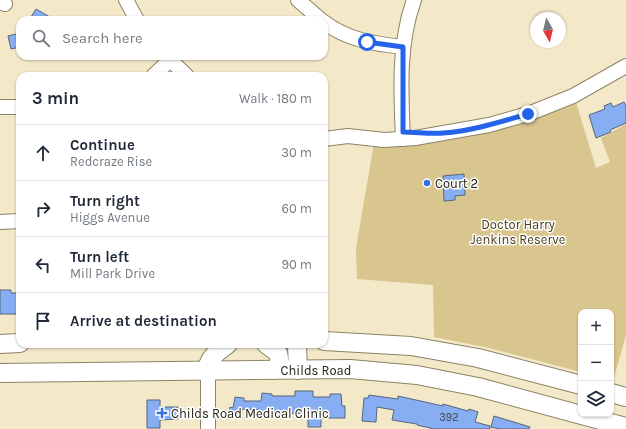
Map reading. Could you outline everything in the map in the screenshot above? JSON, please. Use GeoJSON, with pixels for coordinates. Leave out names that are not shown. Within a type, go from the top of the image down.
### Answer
{"type":"FeatureCollection","features":[{"type":"Feature","properties":{"kind":"main road"},"geometry":{"type":"LineString","coordinates":[[328,341],[411,346],[478,358],[578,384]]}},
{"type":"Feature","properties":{"kind":"main road"},"geometry":{"type":"LineString","coordinates":[[0,344],[16,344]]}},
{"type":"Feature","properties":{"kind":"main road"},"geometry":{"type":"LineString","coordinates":[[208,370],[208,363],[215,354],[223,348]]}},
{"type":"Feature","properties":{"kind":"main road"},"geometry":{"type":"LineString","coordinates":[[271,348],[278,353],[280,364],[286,370]]}},
{"type":"Feature","properties":{"kind":"main road"},"geometry":{"type":"LineString","coordinates":[[286,370],[288,348]]}},
{"type":"Feature","properties":{"kind":"main road"},"geometry":{"type":"LineString","coordinates":[[286,370],[295,348]]}},
{"type":"Feature","properties":{"kind":"main road","name":"Childs Road"},"geometry":{"type":"LineString","coordinates":[[0,373],[350,369],[417,375],[478,386],[626,427]]}},
{"type":"Feature","properties":{"kind":"main road"},"geometry":{"type":"LineString","coordinates":[[614,394],[626,397]]}},
{"type":"Feature","properties":{"kind":"street"},"geometry":{"type":"LineString","coordinates":[[126,0],[135,16]]}},
{"type":"Feature","properties":{"kind":"street"},"geometry":{"type":"LineString","coordinates":[[298,0],[316,16]]}},
{"type":"Feature","properties":{"kind":"street"},"geometry":{"type":"LineString","coordinates":[[403,135],[403,47],[407,22],[414,0]]}},
{"type":"Feature","properties":{"kind":"street"},"geometry":{"type":"LineString","coordinates":[[328,25],[336,30],[367,42],[403,47]]}},
{"type":"Feature","properties":{"kind":"street"},"geometry":{"type":"LineString","coordinates":[[156,72],[166,60]]}},
{"type":"Feature","properties":{"kind":"street"},"geometry":{"type":"LineString","coordinates":[[170,60],[183,72]]}},
{"type":"Feature","properties":{"kind":"street"},"geometry":{"type":"LineString","coordinates":[[328,132],[384,140],[403,135],[426,137],[489,125],[528,114],[573,96],[626,66]]}},
{"type":"Feature","properties":{"kind":"street"},"geometry":{"type":"LineString","coordinates":[[0,107],[16,107]]}},
{"type":"Feature","properties":{"kind":"street"},"geometry":{"type":"LineString","coordinates":[[328,139],[355,136]]}},
{"type":"Feature","properties":{"kind":"street"},"geometry":{"type":"LineString","coordinates":[[0,222],[16,221]]}},
{"type":"Feature","properties":{"kind":"street"},"geometry":{"type":"LineString","coordinates":[[208,370],[208,429]]}},
{"type":"Feature","properties":{"kind":"green space","name":"Doctor Harry Jenkins Reserve"},"geometry":{"type":"Polygon","coordinates":[[[576,102],[596,168],[610,162],[601,138],[626,124],[626,335],[614,377],[614,309],[578,309],[578,371],[489,348],[434,337],[433,285],[357,279],[356,248],[374,143],[438,141],[464,137],[497,130],[544,115],[576,102]]]}},
{"type":"Feature","properties":{"kind":"building"},"geometry":{"type":"Polygon","coordinates":[[[36,9],[48,16],[32,16],[36,9]]]}},
{"type":"Feature","properties":{"kind":"building"},"geometry":{"type":"Polygon","coordinates":[[[16,34],[16,48],[11,49],[8,36],[16,34]]]}},
{"type":"Feature","properties":{"kind":"building"},"geometry":{"type":"Polygon","coordinates":[[[624,102],[626,106],[626,123],[610,130],[611,132],[596,138],[589,115],[605,109],[604,106],[611,103],[613,107],[624,102]]]}},
{"type":"Feature","properties":{"kind":"building"},"geometry":{"type":"Polygon","coordinates":[[[464,174],[465,195],[455,196],[455,200],[444,201],[443,176],[464,174]]]}},
{"type":"Feature","properties":{"kind":"building"},"geometry":{"type":"Polygon","coordinates":[[[0,290],[11,290],[11,293],[16,293],[16,314],[0,314],[0,290]]]}},
{"type":"Feature","properties":{"kind":"building"},"geometry":{"type":"Polygon","coordinates":[[[295,391],[313,391],[313,397],[330,397],[330,394],[341,394],[342,406],[345,406],[345,418],[321,418],[321,427],[308,427],[308,413],[272,414],[272,416],[260,416],[260,410],[242,409],[241,417],[229,415],[230,407],[233,408],[235,397],[244,398],[244,401],[261,401],[262,393],[272,394],[272,396],[295,396],[295,391]]]}},
{"type":"Feature","properties":{"kind":"building"},"geometry":{"type":"Polygon","coordinates":[[[369,395],[398,399],[398,396],[443,406],[443,404],[468,411],[469,409],[478,412],[475,422],[490,426],[490,429],[434,429],[417,424],[392,420],[394,410],[377,407],[376,422],[362,421],[364,398],[368,398],[369,395]]]}},
{"type":"Feature","properties":{"kind":"building","name":"Childs Road Medical Clinic"},"geometry":{"type":"Polygon","coordinates":[[[147,400],[160,400],[160,407],[178,407],[178,419],[160,420],[160,428],[147,428],[147,400]]]}},
{"type":"Feature","properties":{"kind":"building"},"geometry":{"type":"Polygon","coordinates":[[[494,416],[530,427],[529,429],[500,429],[491,427],[494,416]]]}},
{"type":"Feature","properties":{"kind":"place","name":"Court 2"},"geometry":{"type":"Point","coordinates":[427,183]}},
{"type":"Feature","properties":{"kind":"place","name":"Childs Road Medical Clinic"},"geometry":{"type":"Point","coordinates":[162,413]}},
{"type":"Feature","properties":{"kind":"route"},"geometry":{"type":"LineString","coordinates":[[367,42],[403,47],[403,132],[442,133],[457,131],[489,125],[528,114]]}}]}
